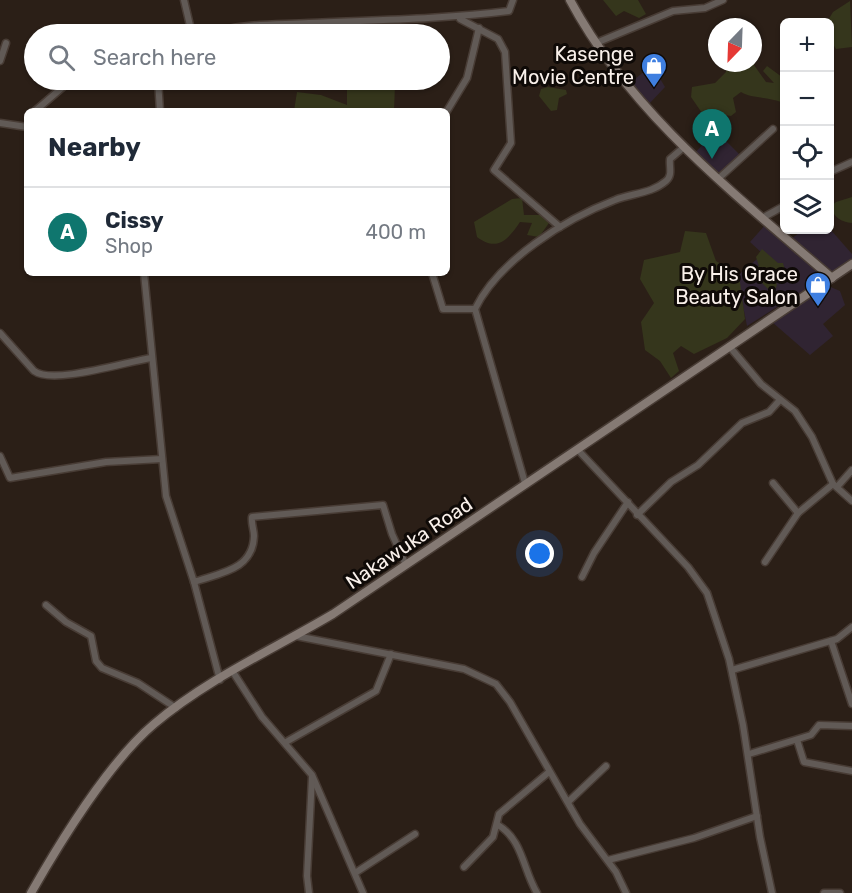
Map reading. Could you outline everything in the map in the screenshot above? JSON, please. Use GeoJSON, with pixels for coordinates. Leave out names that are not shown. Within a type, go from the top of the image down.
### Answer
{"type":"FeatureCollection","features":[{"type":"Feature","properties":{"kind":"main road"},"geometry":{"type":"LineString","coordinates":[[570,0],[596,43],[626,83],[684,147],[832,278]]}},
{"type":"Feature","properties":{"kind":"main road","name":"Nakawuka Road"},"geometry":{"type":"LineString","coordinates":[[31,893],[113,769],[142,735],[176,708],[296,636],[406,565],[852,264]]}},
{"type":"Feature","properties":{"kind":"street"},"geometry":{"type":"LineString","coordinates":[[184,0],[190,24]]}},
{"type":"Feature","properties":{"kind":"street"},"geometry":{"type":"LineString","coordinates":[[274,24],[374,18],[458,18],[509,11],[513,0]]}},
{"type":"Feature","properties":{"kind":"street"},"geometry":{"type":"LineString","coordinates":[[596,43],[678,10],[705,8],[723,0]]}},
{"type":"Feature","properties":{"kind":"street"},"geometry":{"type":"LineString","coordinates":[[458,18],[498,39],[506,52],[511,143],[494,170],[560,227]]}},
{"type":"Feature","properties":{"kind":"street"},"geometry":{"type":"LineString","coordinates":[[449,108],[467,78],[479,28]]}},
{"type":"Feature","properties":{"kind":"street"},"geometry":{"type":"LineString","coordinates":[[0,61],[6,43]]}},
{"type":"Feature","properties":{"kind":"street"},"geometry":{"type":"LineString","coordinates":[[39,108],[60,90]]}},
{"type":"Feature","properties":{"kind":"street"},"geometry":{"type":"LineString","coordinates":[[159,90],[160,108]]}},
{"type":"Feature","properties":{"kind":"street"},"geometry":{"type":"LineString","coordinates":[[19,126],[24,121]]}},
{"type":"Feature","properties":{"kind":"street"},"geometry":{"type":"LineString","coordinates":[[0,123],[24,127]]}},
{"type":"Feature","properties":{"kind":"street"},"geometry":{"type":"LineString","coordinates":[[718,179],[773,129]]}},
{"type":"Feature","properties":{"kind":"street"},"geometry":{"type":"LineString","coordinates":[[475,309],[497,277],[560,227],[613,201],[642,194],[665,182],[670,175],[670,159],[684,147]]}},
{"type":"Feature","properties":{"kind":"street"},"geometry":{"type":"LineString","coordinates":[[834,170],[852,162]]}},
{"type":"Feature","properties":{"kind":"street"},"geometry":{"type":"LineString","coordinates":[[764,217],[780,208]]}},
{"type":"Feature","properties":{"kind":"street"},"geometry":{"type":"LineString","coordinates":[[144,276],[166,496],[194,582],[220,680]]}},
{"type":"Feature","properties":{"kind":"street"},"geometry":{"type":"LineString","coordinates":[[433,276],[443,309],[475,309]]}},
{"type":"Feature","properties":{"kind":"street"},"geometry":{"type":"LineString","coordinates":[[475,309],[525,483]]}},
{"type":"Feature","properties":{"kind":"street"},"geometry":{"type":"LineString","coordinates":[[0,333],[41,376],[68,376],[151,358]]}},
{"type":"Feature","properties":{"kind":"street"},"geometry":{"type":"LineString","coordinates":[[729,346],[742,364],[779,401],[786,403],[804,423],[835,486],[852,501]]}},
{"type":"Feature","properties":{"kind":"street"},"geometry":{"type":"LineString","coordinates":[[637,514],[671,482],[698,465],[742,423],[769,412],[779,401]]}},
{"type":"Feature","properties":{"kind":"street"},"geometry":{"type":"LineString","coordinates":[[578,450],[688,567],[707,593],[732,670],[749,754],[756,816],[772,893]]}},
{"type":"Feature","properties":{"kind":"street"},"geometry":{"type":"LineString","coordinates":[[0,456],[10,478],[106,462],[162,459]]}},
{"type":"Feature","properties":{"kind":"street"},"geometry":{"type":"LineString","coordinates":[[765,562],[798,513],[835,486],[852,470]]}},
{"type":"Feature","properties":{"kind":"street"},"geometry":{"type":"LineString","coordinates":[[773,483],[798,513]]}},
{"type":"Feature","properties":{"kind":"street"},"geometry":{"type":"LineString","coordinates":[[582,577],[594,553],[628,502]]}},
{"type":"Feature","properties":{"kind":"street"},"geometry":{"type":"LineString","coordinates":[[194,582],[237,568],[246,561],[254,536],[252,517],[341,510],[377,503],[383,505],[392,534],[406,565]]}},
{"type":"Feature","properties":{"kind":"street"},"geometry":{"type":"LineString","coordinates":[[46,605],[66,622],[91,636],[96,661],[102,668],[138,683],[176,708]]}},
{"type":"Feature","properties":{"kind":"street"},"geometry":{"type":"LineString","coordinates":[[732,670],[840,638],[852,627]]}},
{"type":"Feature","properties":{"kind":"street"},"geometry":{"type":"LineString","coordinates":[[296,636],[464,669],[496,684],[510,702],[580,824],[608,860],[626,893]]}},
{"type":"Feature","properties":{"kind":"street"},"geometry":{"type":"LineString","coordinates":[[831,641],[849,684],[852,704]]}},
{"type":"Feature","properties":{"kind":"street"},"geometry":{"type":"LineString","coordinates":[[286,742],[376,691],[391,654]]}},
{"type":"Feature","properties":{"kind":"street"},"geometry":{"type":"LineString","coordinates":[[233,672],[262,717],[286,742],[312,775],[363,893]]}},
{"type":"Feature","properties":{"kind":"street"},"geometry":{"type":"LineString","coordinates":[[749,754],[811,735],[819,725],[852,726]]}},
{"type":"Feature","properties":{"kind":"street"},"geometry":{"type":"LineString","coordinates":[[796,740],[804,762],[852,771]]}},
{"type":"Feature","properties":{"kind":"street"},"geometry":{"type":"LineString","coordinates":[[568,802],[606,766]]}},
{"type":"Feature","properties":{"kind":"street"},"geometry":{"type":"LineString","coordinates":[[464,867],[490,840],[498,825],[496,821],[499,814],[549,772]]}},
{"type":"Feature","properties":{"kind":"street"},"geometry":{"type":"LineString","coordinates":[[309,893],[312,775]]}},
{"type":"Feature","properties":{"kind":"street"},"geometry":{"type":"LineString","coordinates":[[608,860],[714,832],[756,816]]}},
{"type":"Feature","properties":{"kind":"street"},"geometry":{"type":"LineString","coordinates":[[498,825],[506,829],[520,849],[537,893]]}},
{"type":"Feature","properties":{"kind":"street"},"geometry":{"type":"LineString","coordinates":[[355,873],[416,834]]}},
{"type":"Feature","properties":{"kind":"street"},"geometry":{"type":"LineString","coordinates":[[824,893],[840,893]]}},
{"type":"Feature","properties":{"kind":"shaded area"},"geometry":{"type":"Polygon","coordinates":[[[652,65],[665,87],[649,104],[629,84],[652,65]]]}},
{"type":"Feature","properties":{"kind":"shaded area"},"geometry":{"type":"Polygon","coordinates":[[[724,139],[741,156],[721,177],[695,153],[705,142],[713,148],[724,139]]]}},
{"type":"Feature","properties":{"kind":"shaded area"},"geometry":{"type":"Polygon","coordinates":[[[766,224],[826,276],[747,326],[737,276],[763,254],[750,242],[766,224]]]}},
{"type":"Feature","properties":{"kind":"shaded area"},"geometry":{"type":"Polygon","coordinates":[[[798,234],[834,234],[852,254],[852,260],[831,273],[791,239],[798,234]]]}},
{"type":"Feature","properties":{"kind":"shaded area"},"geometry":{"type":"Polygon","coordinates":[[[826,285],[840,291],[845,305],[823,324],[833,336],[810,355],[772,322],[826,285]]]}},
{"type":"Feature","properties":{"kind":"green space"},"geometry":{"type":"Polygon","coordinates":[[[603,0],[638,0],[646,14],[639,18],[624,11],[616,16],[603,0]]]}},
{"type":"Feature","properties":{"kind":"green space"},"geometry":{"type":"Polygon","coordinates":[[[850,1],[852,47],[836,49],[834,46],[834,18],[829,18],[833,12],[850,1]]]}},
{"type":"Feature","properties":{"kind":"green space"},"geometry":{"type":"Polygon","coordinates":[[[767,66],[780,76],[780,102],[741,92],[733,98],[736,112],[731,116],[724,115],[710,125],[703,121],[702,113],[691,97],[692,87],[715,83],[726,72],[759,72],[766,82],[774,83],[763,71],[767,66]]]}},
{"type":"Feature","properties":{"kind":"green space"},"geometry":{"type":"Polygon","coordinates":[[[548,87],[566,90],[567,94],[559,98],[557,110],[551,111],[539,96],[541,89],[548,87]]]}},
{"type":"Feature","properties":{"kind":"green space"},"geometry":{"type":"Polygon","coordinates":[[[347,90],[395,90],[394,108],[294,108],[297,92],[321,95],[347,105],[347,90]]]}},
{"type":"Feature","properties":{"kind":"green space"},"geometry":{"type":"Polygon","coordinates":[[[852,197],[852,223],[834,214],[836,202],[852,197]]]}},
{"type":"Feature","properties":{"kind":"green space"},"geometry":{"type":"Polygon","coordinates":[[[522,198],[524,215],[540,215],[549,223],[539,237],[527,235],[532,223],[520,222],[507,238],[497,244],[484,242],[477,237],[474,222],[512,199],[522,198]]]}},
{"type":"Feature","properties":{"kind":"green space"},"geometry":{"type":"Polygon","coordinates":[[[685,231],[706,233],[716,261],[739,275],[745,319],[727,338],[694,354],[681,346],[673,353],[679,371],[671,378],[660,361],[645,350],[641,322],[654,303],[640,279],[644,260],[680,252],[685,231]]]}},
{"type":"Feature","properties":{"kind":"green space"},"geometry":{"type":"Polygon","coordinates":[[[762,249],[778,263],[783,263],[785,270],[794,279],[788,282],[780,274],[772,274],[771,279],[777,284],[776,288],[768,289],[762,283],[750,279],[751,270],[759,266],[756,257],[762,249]]]}},
{"type":"Feature","properties":{"kind":"place","name":"Kasenge Movie Centre"},"geometry":{"type":"Point","coordinates":[654,89]}},
{"type":"Feature","properties":{"kind":"place","name":"Cissy"},"geometry":{"type":"Point","coordinates":[712,159]}},
{"type":"Feature","properties":{"kind":"place","name":"By His Grace Beauty Salon"},"geometry":{"type":"Point","coordinates":[818,308]}}]}
